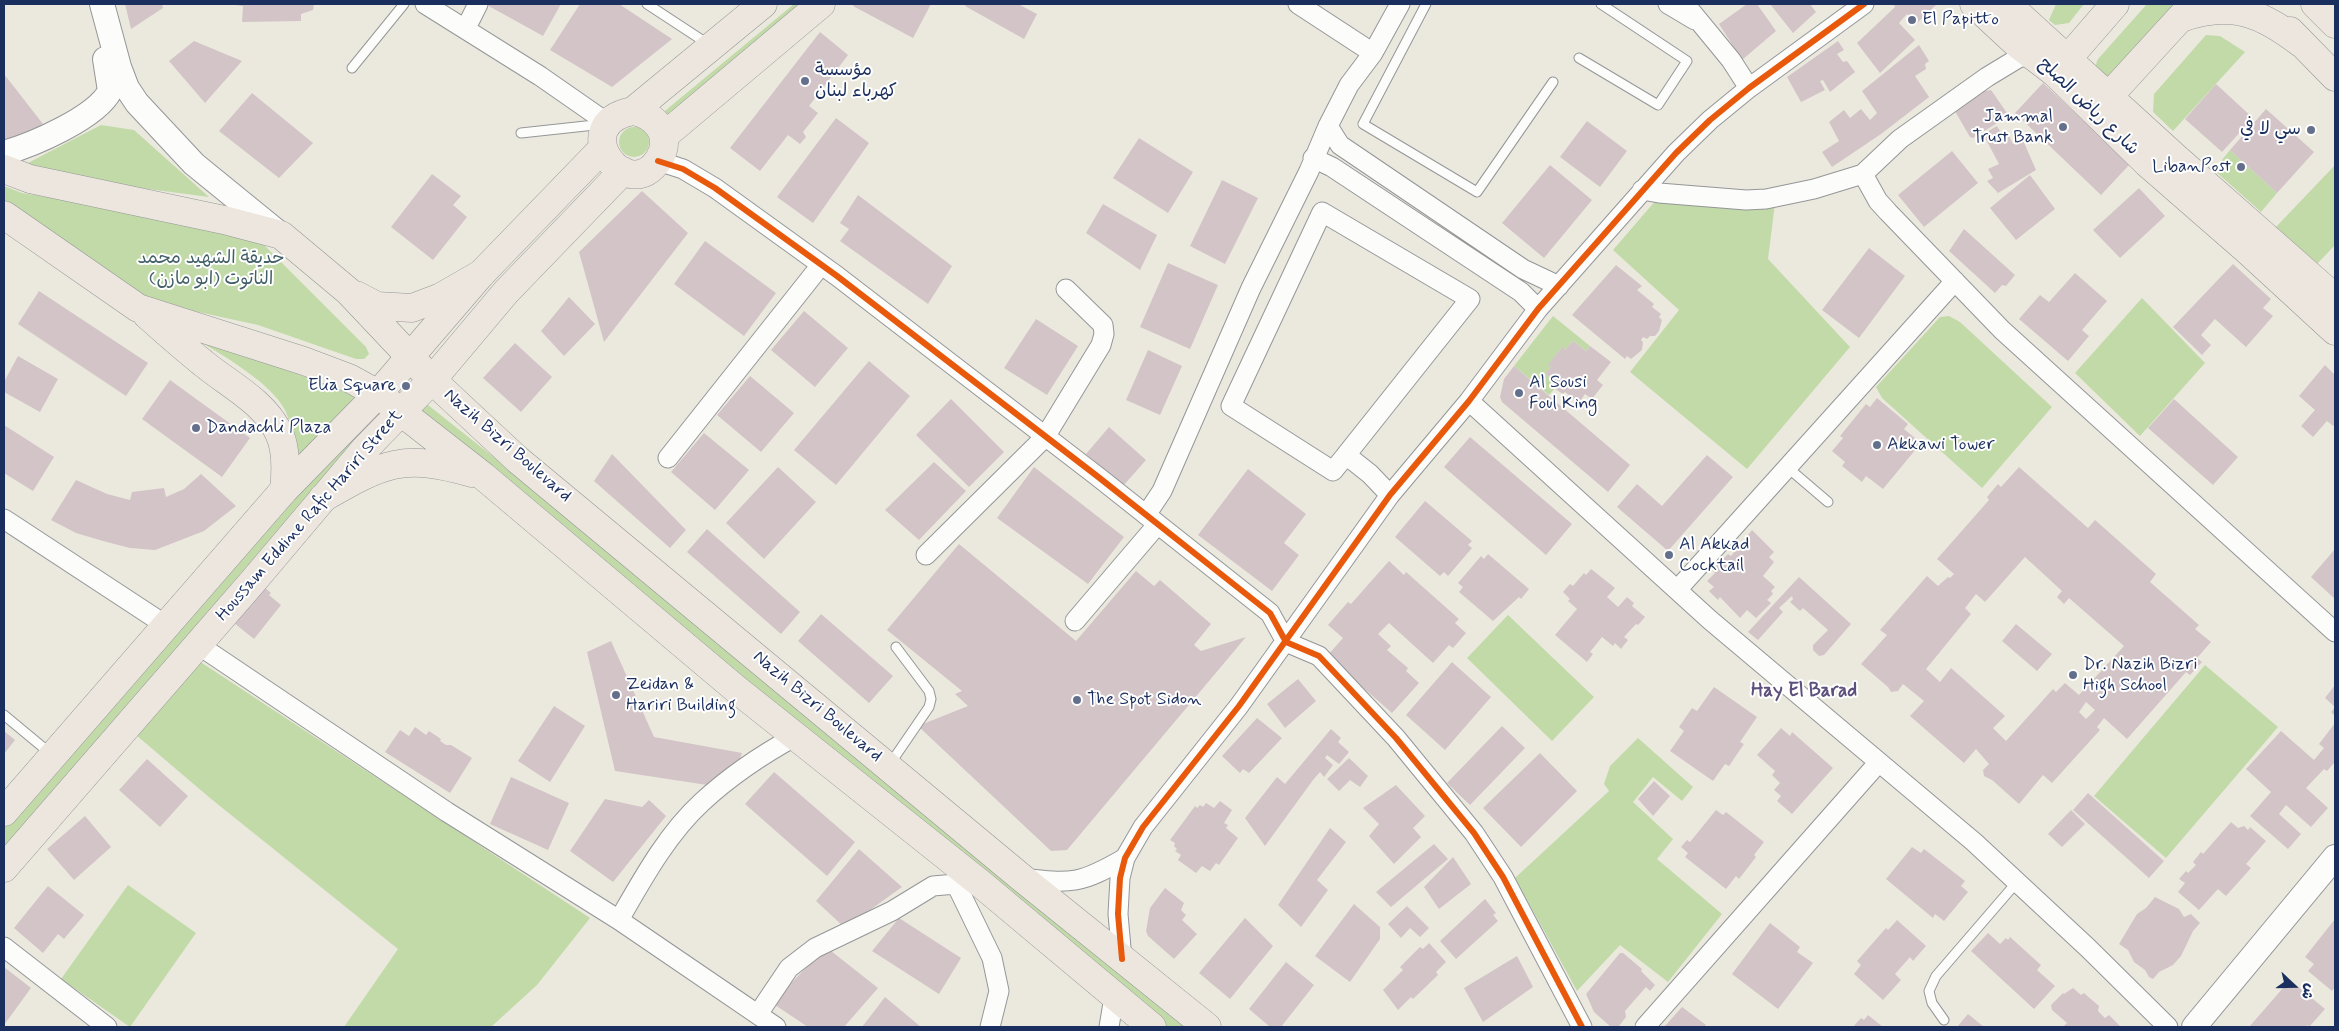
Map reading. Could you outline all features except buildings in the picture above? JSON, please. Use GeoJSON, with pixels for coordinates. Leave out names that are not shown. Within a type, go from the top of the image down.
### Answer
{"type":"FeatureCollection","features":[{"type":"Feature","properties":{"kind":"main road"},"geometry":{"type":"LineString","coordinates":[[764,4],[633,111],[624,113],[606,136],[610,162],[623,171],[638,173],[652,167],[661,148],[821,4]]}},
{"type":"Feature","properties":{"kind":"main road","name":"شارع رياض الصلح"},"geometry":{"type":"LineString","coordinates":[[1974,4],[2016,43],[2053,63]]}},
{"type":"Feature","properties":{"kind":"main road","name":"شارع رياض الصلح"},"geometry":{"type":"LineString","coordinates":[[2007,4],[2053,63],[2335,298]]}},
{"type":"Feature","properties":{"kind":"main road"},"geometry":{"type":"LineString","coordinates":[[2053,63],[2115,4]]}},
{"type":"Feature","properties":{"kind":"main road"},"geometry":{"type":"LineString","coordinates":[[2265,4],[2335,77]]}},
{"type":"Feature","properties":{"kind":"main road"},"geometry":{"type":"LineString","coordinates":[[2315,4],[2335,24]]}},
{"type":"Feature","properties":{"kind":"main road"},"geometry":{"type":"LineString","coordinates":[[2102,105],[2190,8],[2191,13],[2212,7],[2248,8],[2272,22],[2302,44]]}},
{"type":"Feature","properties":{"kind":"main road","name":"شارع رياض الصلح"},"geometry":{"type":"LineString","coordinates":[[2102,105],[2147,163],[2248,251],[2335,332]]}},
{"type":"Feature","properties":{"kind":"main road"},"geometry":{"type":"LineString","coordinates":[[633,111],[651,117],[657,122],[661,148]]}},
{"type":"Feature","properties":{"kind":"main road","name":"Houssam Eddine Rafic Hariri Street"},"geometry":{"type":"LineString","coordinates":[[4,812],[284,490],[378,394],[481,274],[606,136]]}},
{"type":"Feature","properties":{"kind":"main road"},"geometry":{"type":"LineString","coordinates":[[4,169],[30,178],[224,220],[281,235],[348,291],[378,306],[412,308],[441,297],[481,274]]}},
{"type":"Feature","properties":{"kind":"main road","name":"Houssam Eddine Rafic Hariri Street"},"geometry":{"type":"LineString","coordinates":[[4,868],[364,450],[432,380],[506,292],[623,171]]}},
{"type":"Feature","properties":{"kind":"main road"},"geometry":{"type":"LineString","coordinates":[[4,215],[138,308],[204,364],[256,404],[270,419],[279,433],[286,470],[284,490]]}},
{"type":"Feature","properties":{"kind":"main road","name":"Nazih Bizri Boulevard"},"geometry":{"type":"LineString","coordinates":[[348,291],[432,380],[518,460],[1022,878],[1207,1027]]}},
{"type":"Feature","properties":{"kind":"main road","name":"Nazih Bizri Boulevard"},"geometry":{"type":"LineString","coordinates":[[138,308],[304,361],[348,378],[378,394],[483,476],[620,593],[796,736],[969,884],[1152,1027]]}},
{"type":"Feature","properties":{"kind":"main road"},"geometry":{"type":"LineString","coordinates":[[323,498],[359,477],[384,466],[401,462],[443,465],[483,476]]}},
{"type":"Feature","properties":{"kind":"street"},"geometry":{"type":"LineString","coordinates":[[91,4],[108,71],[119,90],[137,103],[194,164],[281,235]]}},
{"type":"Feature","properties":{"kind":"street"},"geometry":{"type":"LineString","coordinates":[[102,4],[119,67],[119,90]]}},
{"type":"Feature","properties":{"kind":"street"},"geometry":{"type":"LineString","coordinates":[[425,4],[466,28],[606,136]]}},
{"type":"Feature","properties":{"kind":"street"},"geometry":{"type":"LineString","coordinates":[[466,28],[478,4]]}},
{"type":"Feature","properties":{"kind":"street"},"geometry":{"type":"LineString","coordinates":[[1298,4],[1373,53]]}},
{"type":"Feature","properties":{"kind":"street"},"geometry":{"type":"LineString","coordinates":[[1075,621],[1152,520],[1162,491],[1251,288],[1328,126],[1349,85],[1373,53],[1400,4]]}},
{"type":"Feature","properties":{"kind":"street"},"geometry":{"type":"LineString","coordinates":[[1668,4],[1699,22]]}},
{"type":"Feature","properties":{"kind":"street"},"geometry":{"type":"LineString","coordinates":[[1685,4],[1731,60],[1749,88]]}},
{"type":"Feature","properties":{"kind":"street"},"geometry":{"type":"LineString","coordinates":[[1122,959],[1118,914],[1120,878],[1125,858],[1143,827],[1239,706],[1390,495],[1469,401],[1538,309],[1642,190],[1710,120],[1749,88],[1864,4]]}},
{"type":"Feature","properties":{"kind":"street"},"geometry":{"type":"LineString","coordinates":[[1642,190],[1746,200],[1766,199],[1814,189],[1863,174],[1900,139],[2020,57],[2053,63]]}},
{"type":"Feature","properties":{"kind":"street"},"geometry":{"type":"LineString","coordinates":[[4,153],[45,138],[65,128],[119,90]]}},
{"type":"Feature","properties":{"kind":"street"},"geometry":{"type":"LineString","coordinates":[[1328,126],[1340,145],[1523,269],[1559,286]]}},
{"type":"Feature","properties":{"kind":"street"},"geometry":{"type":"LineString","coordinates":[[661,148],[683,169],[715,188],[822,265],[1270,613],[1286,642],[1319,656],[1396,738],[1474,834],[1503,877],[1582,1027]]}},
{"type":"Feature","properties":{"kind":"street"},"geometry":{"type":"LineString","coordinates":[[1314,158],[1332,167],[1522,292],[1538,309]]}},
{"type":"Feature","properties":{"kind":"street"},"geometry":{"type":"LineString","coordinates":[[1863,174],[1883,206],[2002,330],[2335,632]]}},
{"type":"Feature","properties":{"kind":"street"},"geometry":{"type":"LineString","coordinates":[[1322,212],[1470,300],[1346,455],[1333,471],[1231,406],[1322,212]]}},
{"type":"Feature","properties":{"kind":"street"},"geometry":{"type":"LineString","coordinates":[[668,458],[822,265]]}},
{"type":"Feature","properties":{"kind":"street"},"geometry":{"type":"LineString","coordinates":[[1677,590],[1955,281]]}},
{"type":"Feature","properties":{"kind":"street"},"geometry":{"type":"LineString","coordinates":[[926,555],[1045,437],[1096,354],[1104,334],[1103,325],[1066,289]]}},
{"type":"Feature","properties":{"kind":"street"},"geometry":{"type":"LineString","coordinates":[[1469,401],[1710,620],[1974,842],[2088,948],[2168,1027]]}},
{"type":"Feature","properties":{"kind":"street"},"geometry":{"type":"LineString","coordinates":[[1346,455],[1370,474],[1390,495]]}},
{"type":"Feature","properties":{"kind":"street"},"geometry":{"type":"LineString","coordinates":[[4,519],[167,626]]}},
{"type":"Feature","properties":{"kind":"street"},"geometry":{"type":"LineString","coordinates":[[197,644],[455,818],[619,920],[776,1027]]}},
{"type":"Feature","properties":{"kind":"street"},"geometry":{"type":"LineString","coordinates":[[619,920],[664,849],[701,802],[752,764],[796,736]]}},
{"type":"Feature","properties":{"kind":"street"},"geometry":{"type":"LineString","coordinates":[[1645,1027],[1879,762]]}},
{"type":"Feature","properties":{"kind":"street"},"geometry":{"type":"LineString","coordinates":[[2194,1027],[2335,857]]}},
{"type":"Feature","properties":{"kind":"street"},"geometry":{"type":"LineString","coordinates":[[1022,878],[1069,882],[1100,873],[1125,858]]}},
{"type":"Feature","properties":{"kind":"street"},"geometry":{"type":"LineString","coordinates":[[758,1014],[790,968],[815,948],[892,911],[933,886],[969,884],[992,958],[999,991],[990,1027]]}},
{"type":"Feature","properties":{"kind":"street"},"geometry":{"type":"LineString","coordinates":[[4,947],[107,1027]]}},
{"type":"Feature","properties":{"kind":"street"},"geometry":{"type":"LineString","coordinates":[[1109,1027],[1114,997]]}},
{"type":"Feature","properties":{"kind":"lane"},"geometry":{"type":"LineString","coordinates":[[352,68],[404,4]]}},
{"type":"Feature","properties":{"kind":"lane"},"geometry":{"type":"LineString","coordinates":[[647,4],[712,47]]}},
{"type":"Feature","properties":{"kind":"lane"},"geometry":{"type":"LineString","coordinates":[[1426,4],[1363,124],[1477,192],[1553,82]]}},
{"type":"Feature","properties":{"kind":"lane"},"geometry":{"type":"LineString","coordinates":[[1578,58],[1658,105],[1687,61],[1601,4]]}},
{"type":"Feature","properties":{"kind":"lane"},"geometry":{"type":"LineString","coordinates":[[522,133],[606,136]]}},
{"type":"Feature","properties":{"kind":"lane"},"geometry":{"type":"LineString","coordinates":[[1786,467],[1828,502]]}},
{"type":"Feature","properties":{"kind":"lane"},"geometry":{"type":"LineString","coordinates":[[888,766],[932,700],[929,691],[896,647]]}},
{"type":"Feature","properties":{"kind":"lane"},"geometry":{"type":"LineString","coordinates":[[4,715],[53,755]]}},
{"type":"Feature","properties":{"kind":"lane"},"geometry":{"type":"LineString","coordinates":[[1944,1020],[1932,1003],[1929,990],[1936,976],[2017,882]]}},
{"type":"Feature","properties":{"kind":"green space"},"geometry":{"type":"Polygon","coordinates":[[[794,4],[805,4],[662,119],[660,115],[794,4]]]}},
{"type":"Feature","properties":{"kind":"green space"},"geometry":{"type":"Polygon","coordinates":[[[2056,4],[2084,4],[2069,23],[2055,25],[2049,20],[2056,4]]]}},
{"type":"Feature","properties":{"kind":"green space"},"geometry":{"type":"Polygon","coordinates":[[[2147,4],[2173,4],[2172,9],[2111,78],[2103,76],[2096,70],[2098,59],[2147,4]]]}},
{"type":"Feature","properties":{"kind":"green space"},"geometry":{"type":"Polygon","coordinates":[[[2206,35],[2220,36],[2245,52],[2173,131],[2153,112],[2154,94],[2206,35]]]}},
{"type":"Feature","properties":{"kind":"green space"},"geometry":{"type":"Polygon","coordinates":[[[101,125],[134,130],[209,197],[49,176],[26,164],[101,125]]]}},
{"type":"Feature","properties":{"kind":"green space"},"geometry":{"type":"Polygon","coordinates":[[[634,127],[640,128],[648,136],[648,148],[640,156],[634,157],[628,156],[620,148],[619,142],[620,136],[628,128],[634,127]]]}},
{"type":"Feature","properties":{"kind":"green space"},"geometry":{"type":"Polygon","coordinates":[[[2230,150],[2277,193],[2261,212],[2214,170],[2230,150]]]}},
{"type":"Feature","properties":{"kind":"green space"},"geometry":{"type":"Polygon","coordinates":[[[2335,165],[2335,245],[2316,265],[2275,228],[2335,165]]]}},
{"type":"Feature","properties":{"kind":"green space","name":"حديقة الشهيد محمد الناتوت (ابو مازن)"},"geometry":{"type":"Polygon","coordinates":[[[4,186],[22,193],[217,224],[259,240],[366,347],[369,354],[364,359],[356,359],[258,325],[166,305],[134,292],[4,208],[4,186]]]}},
{"type":"Feature","properties":{"kind":"green space"},"geometry":{"type":"Polygon","coordinates":[[[1657,199],[1775,203],[1768,259],[1850,347],[1747,469],[1630,372],[1679,310],[1613,250],[1657,199]]]}},
{"type":"Feature","properties":{"kind":"green space"},"geometry":{"type":"Polygon","coordinates":[[[2142,298],[2205,363],[2140,436],[2075,373],[2142,298]]]}},
{"type":"Feature","properties":{"kind":"green space"},"geometry":{"type":"Polygon","coordinates":[[[1553,316],[1590,346],[1586,351],[1573,341],[1565,350],[1561,348],[1545,374],[1559,384],[1549,395],[1514,366],[1553,316]]]}},
{"type":"Feature","properties":{"kind":"green space"},"geometry":{"type":"Polygon","coordinates":[[[1949,316],[1960,322],[2052,407],[1982,488],[1882,398],[1876,387],[1940,317],[1949,316]]]}},
{"type":"Feature","properties":{"kind":"green space"},"geometry":{"type":"Polygon","coordinates":[[[191,336],[356,395],[292,472],[291,431],[288,417],[282,405],[272,393],[246,371],[191,336]]]}},
{"type":"Feature","properties":{"kind":"green space"},"geometry":{"type":"Polygon","coordinates":[[[428,405],[665,593],[1191,1027],[1166,1027],[570,539],[416,406],[428,405]]]}},
{"type":"Feature","properties":{"kind":"green space"},"geometry":{"type":"Polygon","coordinates":[[[368,412],[373,418],[4,852],[4,826],[368,412]]]}},
{"type":"Feature","properties":{"kind":"green space"},"geometry":{"type":"Polygon","coordinates":[[[1508,615],[1594,697],[1552,741],[1467,658],[1508,615]]]}},
{"type":"Feature","properties":{"kind":"green space"},"geometry":{"type":"Polygon","coordinates":[[[199,661],[590,918],[537,985],[491,1027],[344,1027],[398,949],[210,798],[136,735],[199,661]]]}},
{"type":"Feature","properties":{"kind":"green space"},"geometry":{"type":"Polygon","coordinates":[[[2205,665],[2278,727],[2166,858],[2094,796],[2205,665]]]}},
{"type":"Feature","properties":{"kind":"green space"},"geometry":{"type":"Polygon","coordinates":[[[1638,738],[1693,787],[1682,801],[1653,777],[1633,802],[1673,839],[1657,859],[1722,914],[1668,982],[1620,945],[1577,991],[1515,878],[1609,791],[1604,784],[1610,766],[1638,738]]]}},
{"type":"Feature","properties":{"kind":"green space"},"geometry":{"type":"Polygon","coordinates":[[[128,885],[196,933],[130,1027],[61,979],[128,885]]]}},
{"type":"Feature","properties":{"kind":"cycle path"},"geometry":{"type":"LineString","coordinates":[[1122,959],[1118,914],[1120,878],[1125,858],[1143,827],[1239,706],[1390,495],[1469,401],[1538,309],[1676,153],[1710,120],[1749,88],[1864,4]]}},
{"type":"Feature","properties":{"kind":"cycle path"},"geometry":{"type":"LineString","coordinates":[[658,161],[683,169],[715,188],[837,276],[1097,476],[1270,613],[1286,642],[1319,656],[1396,738],[1474,833],[1503,877],[1582,1027]]}},
{"type":"Feature","properties":{"kind":"place","name":"El Papitto"},"geometry":{"type":"Point","coordinates":[1912,20]}},
{"type":"Feature","properties":{"kind":"place","name":"مؤسسة كهرباء لبنان"},"geometry":{"type":"Point","coordinates":[805,81]}},
{"type":"Feature","properties":{"kind":"place","name":"Jammal Trust Bank"},"geometry":{"type":"Point","coordinates":[2063,127]}},
{"type":"Feature","properties":{"kind":"place","name":"سي لا في"},"geometry":{"type":"Point","coordinates":[2311,130]}},
{"type":"Feature","properties":{"kind":"place","name":"LibanPost"},"geometry":{"type":"Point","coordinates":[2241,167]}},
{"type":"Feature","properties":{"kind":"place","name":"Elia Square"},"geometry":{"type":"Point","coordinates":[406,386]}},
{"type":"Feature","properties":{"kind":"place","name":"Al Sousi Foul King"},"geometry":{"type":"Point","coordinates":[1519,393]}},
{"type":"Feature","properties":{"kind":"place","name":"Dandachli Plaza"},"geometry":{"type":"Point","coordinates":[196,428]}},
{"type":"Feature","properties":{"kind":"place","name":"Akkawi Tower"},"geometry":{"type":"Point","coordinates":[1877,445]}},
{"type":"Feature","properties":{"kind":"place","name":"Al Akkad Cocktail"},"geometry":{"type":"Point","coordinates":[1669,555]}},
{"type":"Feature","properties":{"kind":"place","name":"Dr. Nazih Bizri High School"},"geometry":{"type":"Point","coordinates":[2073,675]}},
{"type":"Feature","properties":{"kind":"place","name":"Zeidan & Hariri Building"},"geometry":{"type":"Point","coordinates":[616,695]}},
{"type":"Feature","properties":{"kind":"place","name":"The Spot Sidon"},"geometry":{"type":"Point","coordinates":[1077,700]}},
{"type":"Feature","properties":{"kind":"district","name":"Hay El Barad"},"geometry":{"type":"Point","coordinates":[1804,692]}}]}
